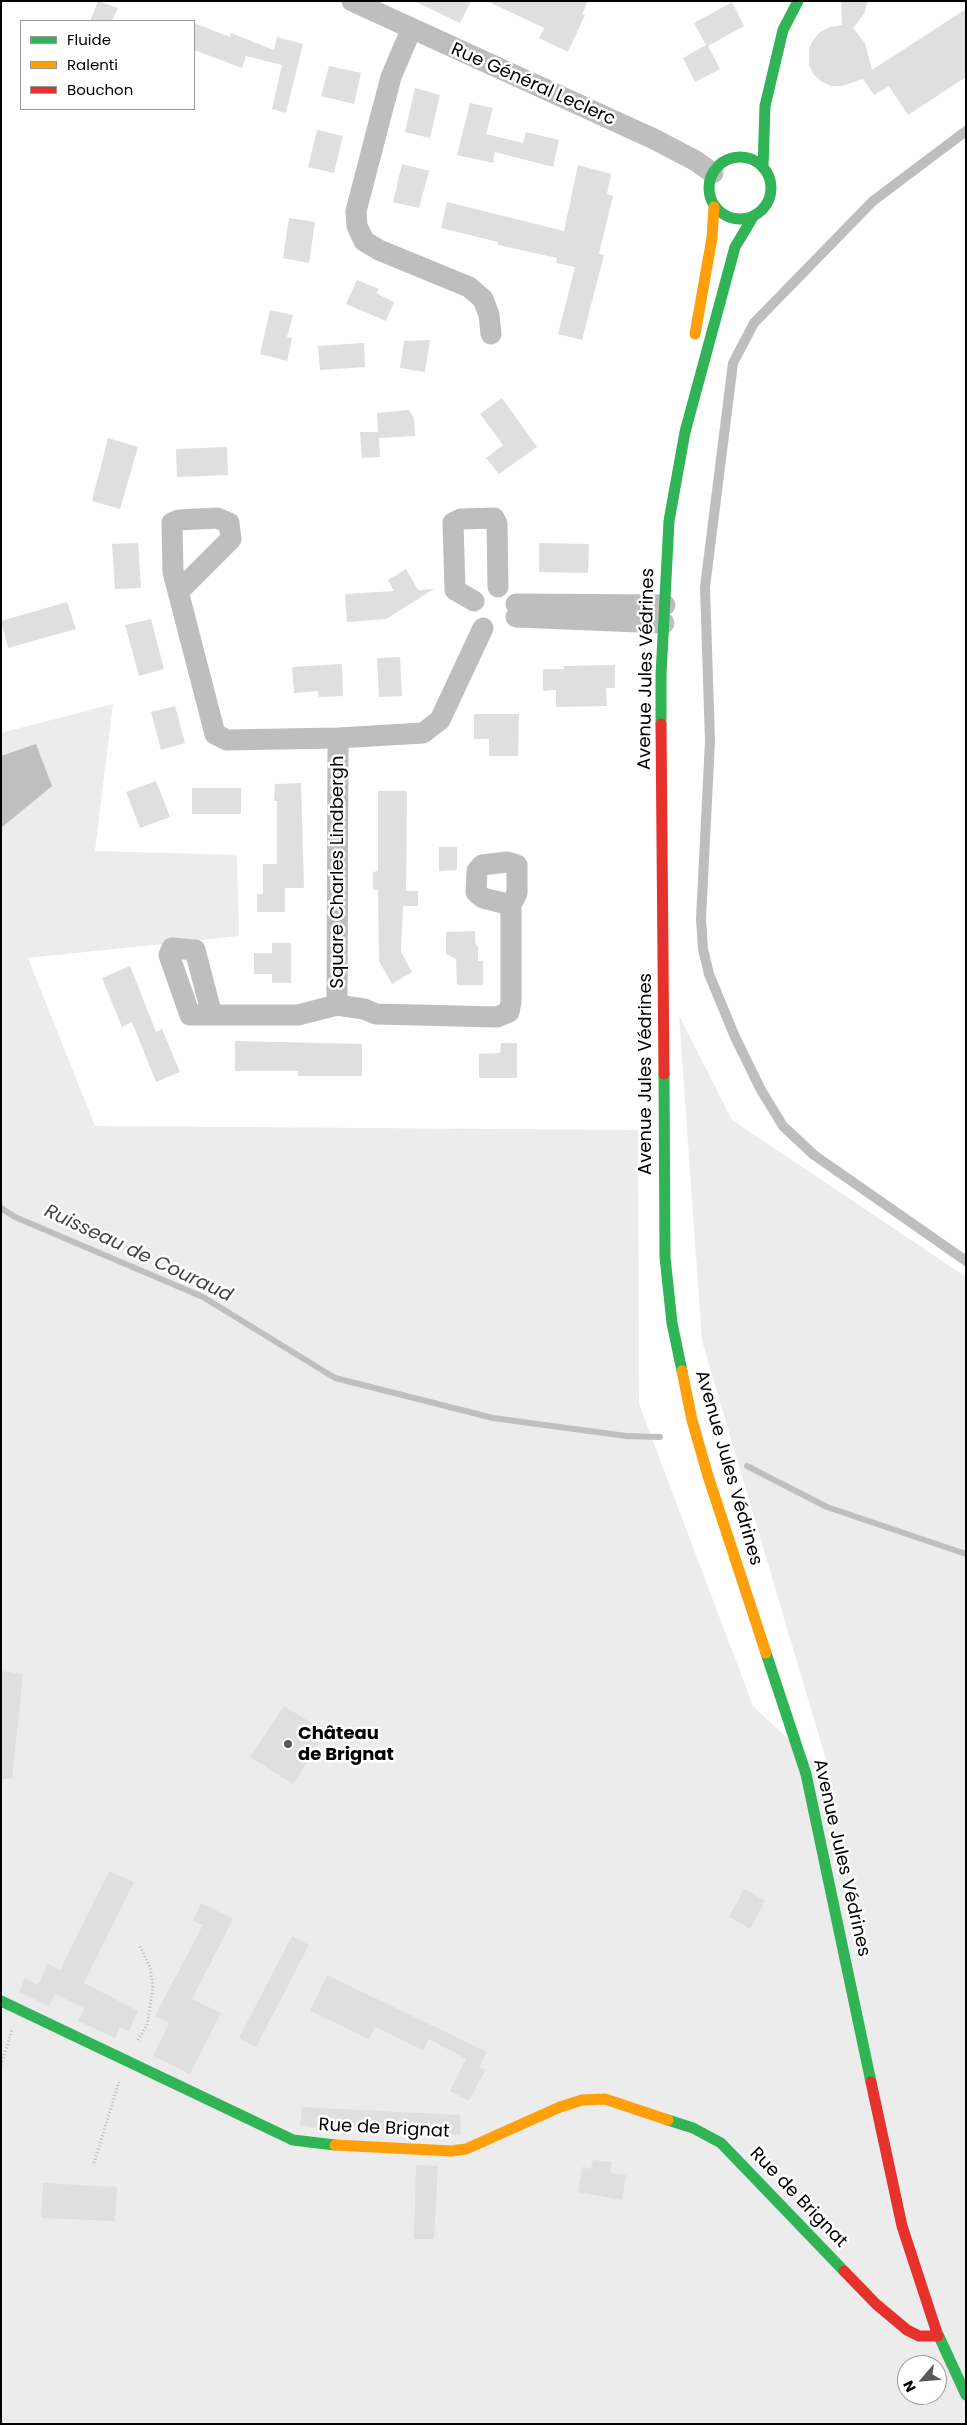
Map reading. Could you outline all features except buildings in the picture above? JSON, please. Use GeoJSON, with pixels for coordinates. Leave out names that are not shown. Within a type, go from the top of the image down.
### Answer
{"type":"FeatureCollection","features":[{"type":"Feature","properties":{"kind":"main road"},"geometry":{"type":"LineString","coordinates":[[763,167],[765,106],[783,30],[798,1]]}},
{"type":"Feature","properties":{"kind":"main road"},"geometry":{"type":"LineString","coordinates":[[752,130],[765,106]]}},
{"type":"Feature","properties":{"kind":"main road"},"geometry":{"type":"LineString","coordinates":[[693,346],[712,238],[714,206],[708,190],[720,166],[741,145]]}},
{"type":"Feature","properties":{"kind":"main road"},"geometry":{"type":"LineString","coordinates":[[714,206],[731,219],[742,220],[753,217],[761,212],[770,195],[768,175],[763,167],[747,158],[720,166]]}},
{"type":"Feature","properties":{"kind":"main road","name":"Avenue Jules Védrines"},"geometry":{"type":"LineString","coordinates":[[753,217],[735,247],[685,432],[669,521],[661,675],[664,887],[663,1144],[665,1257],[672,1323],[690,1411],[708,1476],[806,1774],[902,2226],[938,2336],[966,2395]]}},
{"type":"Feature","properties":{"kind":"main road","name":"Avenue Jules Védrines"},"geometry":{"type":"LineString","coordinates":[[685,432],[688,375]]}},
{"type":"Feature","properties":{"kind":"main road","name":"Rue de Brignat"},"geometry":{"type":"LineString","coordinates":[[1,2001],[293,2140],[314,2144],[452,2151],[466,2149],[560,2107],[582,2100],[604,2099],[694,2128],[721,2143],[876,2304],[907,2330],[919,2336],[938,2336]]}},
{"type":"Feature","properties":{"kind":"street","name":"Rue Général Leclerc"},"geometry":{"type":"LineString","coordinates":[[352,1],[411,30],[654,139],[696,161],[720,166]]}},
{"type":"Feature","properties":{"kind":"street"},"geometry":{"type":"LineString","coordinates":[[411,30],[391,77],[356,211],[357,226],[364,241],[379,250],[469,287],[483,299],[489,315],[491,334]]}},
{"type":"Feature","properties":{"kind":"street"},"geometry":{"type":"LineString","coordinates":[[474,601],[455,590],[453,523],[461,519],[494,518],[497,524],[498,587]]}},
{"type":"Feature","properties":{"kind":"street"},"geometry":{"type":"LineString","coordinates":[[498,587],[511,595],[516,611],[503,630],[496,632],[483,628],[474,616],[474,601],[484,590],[498,587]]}},
{"type":"Feature","properties":{"kind":"street"},"geometry":{"type":"LineString","coordinates":[[180,590],[215,734],[227,740],[338,738],[423,733],[440,720],[483,628]]}},
{"type":"Feature","properties":{"kind":"street"},"geometry":{"type":"LineString","coordinates":[[516,611],[664,614]]}},
{"type":"Feature","properties":{"kind":"street","name":"Square Charles Lindbergh"},"geometry":{"type":"LineString","coordinates":[[337,1005],[338,738]]}},
{"type":"Feature","properties":{"kind":"street","name":"Square Charles Lindbergh"},"geometry":{"type":"LineString","coordinates":[[212,1015],[298,1015],[337,1005],[364,1009],[376,1014],[497,1017],[509,1012],[511,1002],[510,905]]}},
{"type":"Feature","properties":{"kind":"lane"},"geometry":{"type":"LineString","coordinates":[[966,131],[873,201],[754,323],[733,363],[705,587],[710,741],[701,919],[703,949],[709,974],[735,1037],[756,1081],[783,1126],[814,1155],[966,1260]]}},
{"type":"Feature","properties":{"kind":"path"},"geometry":{"type":"LineString","coordinates":[[1,2065],[19,2011]]}},
{"type":"Feature","properties":{"kind":"shaded area"},"geometry":{"type":"Polygon","coordinates":[[[113,704],[95,851],[237,855],[239,936],[28,958],[95,1126],[638,1130],[639,1404],[753,1706],[832,1780],[702,1341],[679,1015],[732,1120],[966,1277],[966,2424],[1,2424],[1,733],[113,704]]]}},
{"type":"Feature","properties":{"kind":"shaded area"},"geometry":{"type":"Polygon","coordinates":[[[36,744],[52,786],[1,828],[1,756],[36,744]]]}},
{"type":"Feature","properties":{"kind":"waterway","name":"Ruisseau de Couraud"},"geometry":{"type":"LineString","coordinates":[[1,1208],[15,1217],[203,1297],[335,1378],[493,1418],[626,1436],[660,1437]]}},
{"type":"Feature","properties":{"kind":"waterway","name":"Ruisseau de Couraud"},"geometry":{"type":"LineString","coordinates":[[747,1466],[827,1507],[966,1554]]}},
{"type":"Feature","properties":{"kind":"traffic: fast"},"geometry":{"type":"LineString","coordinates":[[763,167],[765,106],[783,30],[798,1]]}},
{"type":"Feature","properties":{"kind":"traffic: fast"},"geometry":{"type":"LineString","coordinates":[[734,157],[746,157],[762,166],[769,176],[771,188],[769,200],[762,210],[746,219],[734,219],[723,214],[714,205],[709,194],[709,182],[714,171],[723,162],[734,157]]}},
{"type":"Feature","properties":{"kind":"traffic: fast"},"geometry":{"type":"LineString","coordinates":[[661,724],[661,675],[669,521],[685,432],[735,247],[753,217]]}},
{"type":"Feature","properties":{"kind":"traffic: fast"},"geometry":{"type":"LineString","coordinates":[[664,1074],[665,1257],[672,1323],[682,1371]]}},
{"type":"Feature","properties":{"kind":"traffic: fast"},"geometry":{"type":"LineString","coordinates":[[766,1653],[806,1774],[871,2082]]}},
{"type":"Feature","properties":{"kind":"traffic: fast"},"geometry":{"type":"LineString","coordinates":[[1,2001],[293,2140],[335,2145]]}},
{"type":"Feature","properties":{"kind":"traffic: fast"},"geometry":{"type":"LineString","coordinates":[[668,2120],[693,2128],[721,2143],[844,2271]]}},
{"type":"Feature","properties":{"kind":"traffic: fast"},"geometry":{"type":"LineString","coordinates":[[936,2330],[966,2395]]}},
{"type":"Feature","properties":{"kind":"traffic: slow"},"geometry":{"type":"LineString","coordinates":[[695,334],[712,238],[714,207]]}},
{"type":"Feature","properties":{"kind":"traffic: slow"},"geometry":{"type":"LineString","coordinates":[[682,1371],[692,1420],[708,1476],[766,1653]]}},
{"type":"Feature","properties":{"kind":"traffic: slow"},"geometry":{"type":"LineString","coordinates":[[335,2145],[451,2151],[466,2149],[560,2107],[582,2100],[605,2099],[668,2120]]}},
{"type":"Feature","properties":{"kind":"traffic: jam"},"geometry":{"type":"LineString","coordinates":[[661,724],[664,1074]]}},
{"type":"Feature","properties":{"kind":"traffic: jam"},"geometry":{"type":"LineString","coordinates":[[871,2082],[902,2226],[936,2330]]}},
{"type":"Feature","properties":{"kind":"traffic: jam"},"geometry":{"type":"LineString","coordinates":[[844,2271],[876,2304],[907,2330],[919,2336],[938,2336]]}},
{"type":"Feature","properties":{"kind":"place","name":"Château de Brignat"},"geometry":{"type":"Point","coordinates":[288,1744]}}]}
